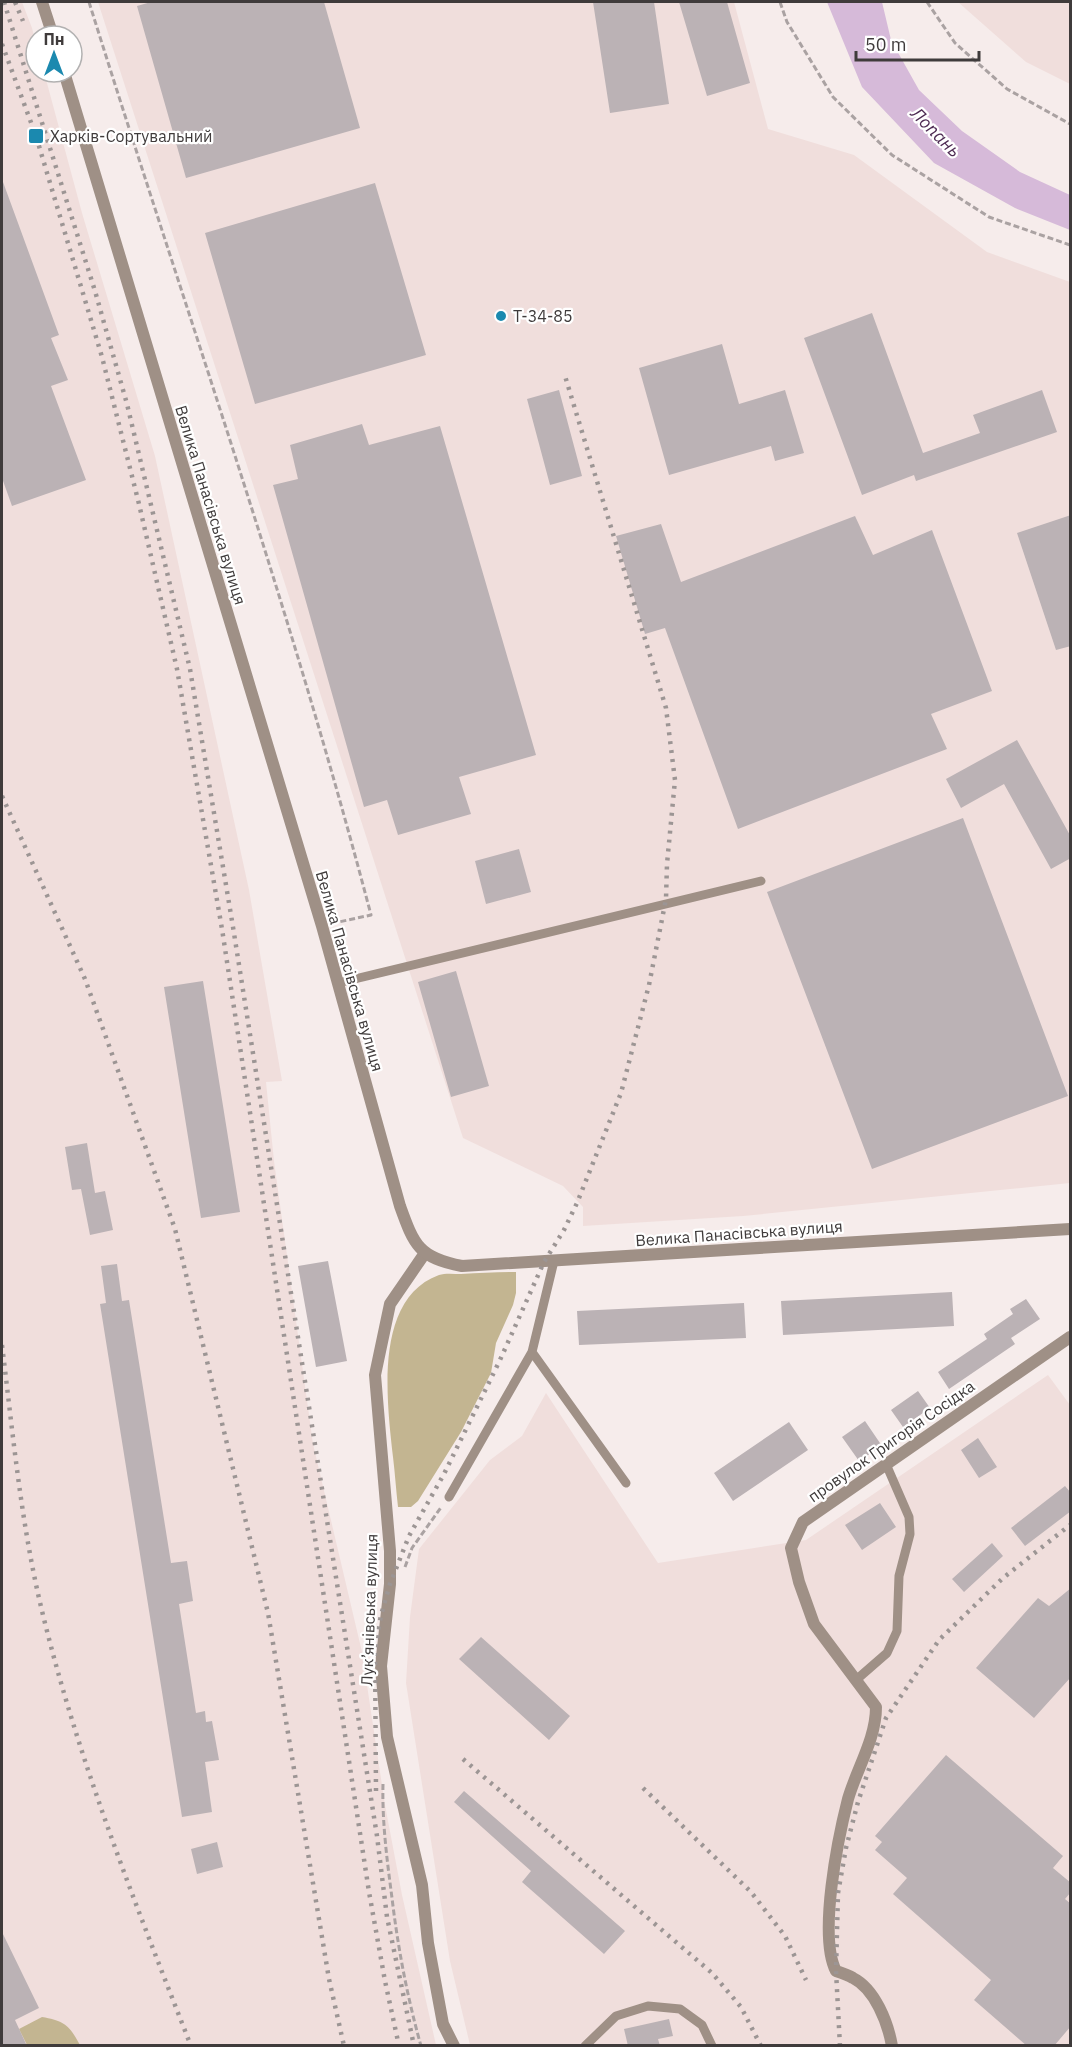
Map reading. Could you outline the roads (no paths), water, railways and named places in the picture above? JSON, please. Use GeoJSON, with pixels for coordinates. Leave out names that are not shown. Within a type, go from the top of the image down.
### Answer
{"type":"FeatureCollection","features":[{"type":"Feature","properties":{"kind":"street"},"geometry":{"type":"LineString","coordinates":[[42,2],[49,24]]}},
{"type":"Feature","properties":{"kind":"street","name":"Велика Панасівська вулиця"},"geometry":{"type":"LineString","coordinates":[[68,84],[338,983],[400,1206],[411,1237],[425,1253],[442,1262],[462,1266],[1071,1229]]}},
{"type":"Feature","properties":{"kind":"street","name":"Лук’янівська вулиця"},"geometry":{"type":"LineString","coordinates":[[425,1253],[390,1304],[375,1375],[390,1551],[390,1584],[381,1666],[387,1737],[422,1885],[428,1943],[443,2024],[454,2046]]}},
{"type":"Feature","properties":{"kind":"street","name":"провулок Григорія Сосідка"},"geometry":{"type":"LineString","coordinates":[[892,2046],[889,2029],[876,2001],[856,1979],[836,1971],[831,1961],[829,1918],[832,1878],[849,1798],[876,1721],[876,1707],[814,1624],[799,1582],[791,1548],[802,1522],[1071,1337]]}},
{"type":"Feature","properties":{"kind":"lane"},"geometry":{"type":"LineString","coordinates":[[338,983],[761,881]]}},
{"type":"Feature","properties":{"kind":"lane"},"geometry":{"type":"LineString","coordinates":[[449,1497],[532,1352],[554,1262]]}},
{"type":"Feature","properties":{"kind":"lane"},"geometry":{"type":"LineString","coordinates":[[532,1352],[626,1484]]}},
{"type":"Feature","properties":{"kind":"lane"},"geometry":{"type":"LineString","coordinates":[[856,1680],[887,1653],[897,1630],[899,1576],[910,1534],[909,1517],[886,1464]]}},
{"type":"Feature","properties":{"kind":"lane"},"geometry":{"type":"LineString","coordinates":[[585,2046],[616,2016],[648,2006],[680,2009],[702,2025],[712,2046]]}},
{"type":"Feature","properties":{"kind":"water","name":"Лопань"},"geometry":{"type":"Polygon","coordinates":[[[827,2],[882,2],[891,40],[919,90],[962,131],[1020,172],[1070,195],[1070,230],[1015,208],[934,163],[862,87],[827,2]]]}},
{"type":"Feature","properties":{"kind":"railway"},"geometry":{"type":"LineString","coordinates":[[4,2],[95,291],[127,404],[190,669],[377,1836],[387,1917],[414,2046]]}},
{"type":"Feature","properties":{"kind":"railway"},"geometry":{"type":"LineString","coordinates":[[15,2],[23,21]]}},
{"type":"Feature","properties":{"kind":"railway"},"geometry":{"type":"LineString","coordinates":[[2,44],[36,136],[102,357],[177,669],[222,929],[369,1892],[399,2046]]}},
{"type":"Feature","properties":{"kind":"railway"},"geometry":{"type":"LineString","coordinates":[[376,1791],[375,1649],[390,1584],[409,1536],[444,1474],[500,1360],[544,1262],[564,1230],[577,1203],[621,1093],[649,985],[666,899],[675,780],[666,708],[565,376]]}},
{"type":"Feature","properties":{"kind":"railway"},"geometry":{"type":"LineString","coordinates":[[2,796],[85,979],[175,1229],[268,1613],[329,1979],[344,2046]]}},
{"type":"Feature","properties":{"kind":"railway"},"geometry":{"type":"LineString","coordinates":[[2,1345],[28,1545],[56,1667],[109,1831],[191,2046]]}},
{"type":"Feature","properties":{"kind":"railway"},"geometry":{"type":"LineString","coordinates":[[840,2046],[836,1971],[838,1893],[846,1848],[858,1802],[886,1718],[939,1640],[1003,1578],[1070,1525]]}},
{"type":"Feature","properties":{"kind":"railway"},"geometry":{"type":"LineString","coordinates":[[463,1759],[712,1973],[741,2007],[761,2046]]}},
{"type":"Feature","properties":{"kind":"railway"},"geometry":{"type":"LineString","coordinates":[[643,1788],[751,1892],[785,1936],[806,1980]]}},
{"type":"Feature","properties":{"kind":"place","name":"Харків-Сортувальний"},"geometry":{"type":"Point","coordinates":[36,136]}},
{"type":"Feature","properties":{"kind":"place","name":"Т-34-85"},"geometry":{"type":"Point","coordinates":[501,316]}}]}
